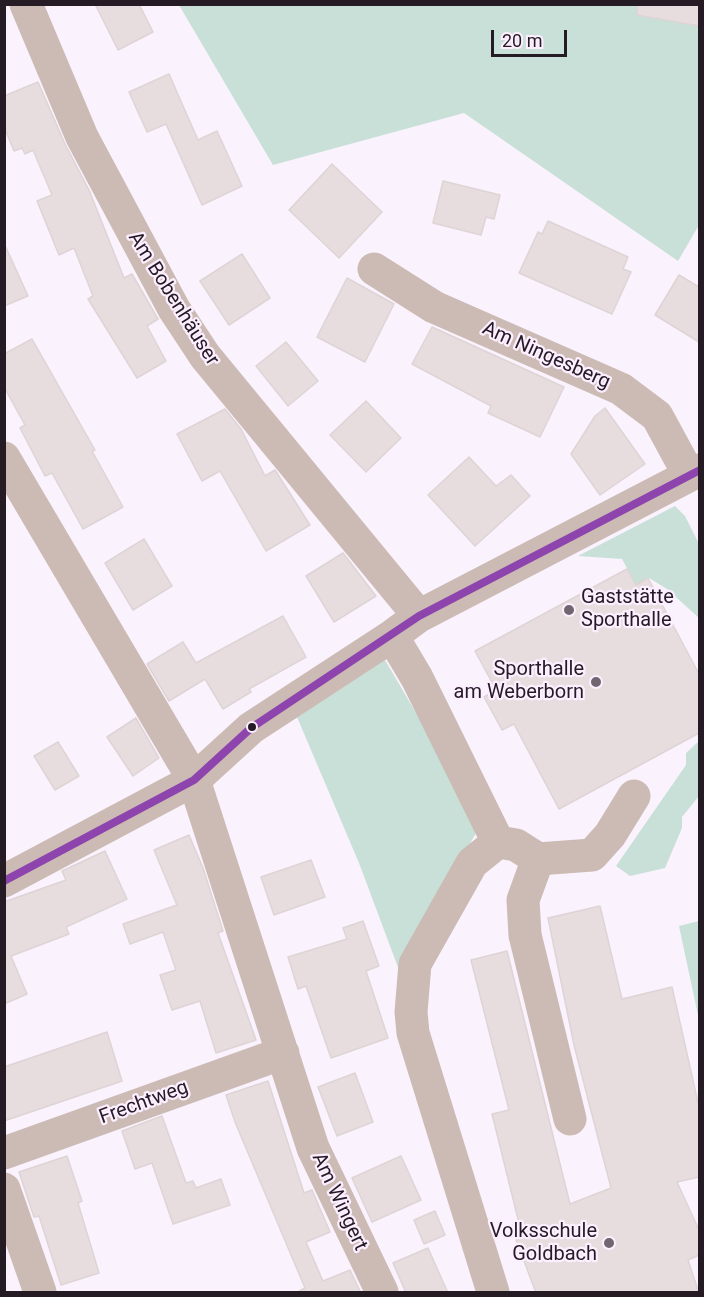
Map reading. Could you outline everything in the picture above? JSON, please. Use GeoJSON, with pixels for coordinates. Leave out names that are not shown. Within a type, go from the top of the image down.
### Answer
{"type":"FeatureCollection","features":[{"type":"Feature","properties":{"kind":"street","name":"Am Bobenhäuser"},"geometry":{"type":"LineString","coordinates":[[26,4],[82,137],[142,253],[174,309],[205,356],[419,616]]}},
{"type":"Feature","properties":{"kind":"street","name":"Am Ningesberg"},"geometry":{"type":"LineString","coordinates":[[374,269],[434,307],[621,389],[657,416],[694,472]]}},
{"type":"Feature","properties":{"kind":"street","name":"Am Wingert"},"geometry":{"type":"LineString","coordinates":[[4,458],[194,780],[313,1148],[382,1293]]}},
{"type":"Feature","properties":{"kind":"street"},"geometry":{"type":"LineString","coordinates":[[4,881],[194,780],[251,728],[419,616],[694,472]]}},
{"type":"Feature","properties":{"kind":"street"},"geometry":{"type":"LineString","coordinates":[[392,636],[417,678],[498,842]]}},
{"type":"Feature","properties":{"kind":"street"},"geometry":{"type":"LineString","coordinates":[[493,1293],[413,1033],[411,1012],[415,964],[472,863],[498,842],[516,845],[538,859],[592,855],[610,835],[634,796]]}},
{"type":"Feature","properties":{"kind":"street"},"geometry":{"type":"LineString","coordinates":[[538,859],[523,900],[525,935],[570,1119]]}},
{"type":"Feature","properties":{"kind":"street","name":"Frechtweg"},"geometry":{"type":"LineString","coordinates":[[4,1153],[283,1053]]}},
{"type":"Feature","properties":{"kind":"street"},"geometry":{"type":"LineString","coordinates":[[4,1189],[40,1293]]}},
{"type":"Feature","properties":{"kind":"green space"},"geometry":{"type":"Polygon","coordinates":[[[179,5],[699,5],[699,225],[678,261],[464,113],[273,165],[179,5]]]}},
{"type":"Feature","properties":{"kind":"green space"},"geometry":{"type":"Polygon","coordinates":[[[675,506],[685,516],[699,544],[699,618],[667,589],[649,578],[636,585],[622,559],[578,556],[675,506]]]}},
{"type":"Feature","properties":{"kind":"green space"},"geometry":{"type":"Polygon","coordinates":[[[385,660],[481,824],[399,970],[359,863],[297,717],[385,660]]]}},
{"type":"Feature","properties":{"kind":"green space"},"geometry":{"type":"Polygon","coordinates":[[[699,741],[699,796],[682,817],[682,828],[665,868],[630,876],[616,866],[686,765],[686,753],[699,741]]]}},
{"type":"Feature","properties":{"kind":"green space"},"geometry":{"type":"Polygon","coordinates":[[[700,921],[699,1020],[679,926],[700,921]]]}},
{"type":"Feature","properties":{"kind":"building"},"geometry":{"type":"Polygon","coordinates":[[[95,4],[139,4],[153,32],[118,50],[95,4]]]}},
{"type":"Feature","properties":{"kind":"building"},"geometry":{"type":"Polygon","coordinates":[[[638,4],[699,4],[699,26],[637,15],[638,4]]]}},
{"type":"Feature","properties":{"kind":"building"},"geometry":{"type":"Polygon","coordinates":[[[169,74],[198,140],[217,131],[242,186],[202,205],[166,124],[147,132],[129,92],[169,74]]]}},
{"type":"Feature","properties":{"kind":"building"},"geometry":{"type":"Polygon","coordinates":[[[38,82],[65,144],[89,190],[124,278],[132,274],[158,319],[147,326],[166,361],[137,378],[88,299],[93,296],[74,248],[59,255],[37,201],[52,195],[33,150],[25,154],[22,148],[14,151],[4,127],[4,96],[38,82]]]}},
{"type":"Feature","properties":{"kind":"building"},"geometry":{"type":"Polygon","coordinates":[[[332,164],[382,212],[339,258],[289,210],[332,164]]]}},
{"type":"Feature","properties":{"kind":"building"},"geometry":{"type":"Polygon","coordinates":[[[443,181],[500,195],[494,219],[486,217],[481,235],[433,223],[443,181]]]}},
{"type":"Feature","properties":{"kind":"building"},"geometry":{"type":"Polygon","coordinates":[[[548,221],[628,257],[623,269],[631,272],[612,314],[519,273],[538,232],[542,234],[548,221]]]}},
{"type":"Feature","properties":{"kind":"building"},"geometry":{"type":"Polygon","coordinates":[[[4,243],[28,296],[4,306],[4,243]]]}},
{"type":"Feature","properties":{"kind":"building"},"geometry":{"type":"Polygon","coordinates":[[[242,254],[270,298],[229,325],[200,281],[242,254]]]}},
{"type":"Feature","properties":{"kind":"building"},"geometry":{"type":"Polygon","coordinates":[[[679,275],[699,287],[699,342],[655,315],[679,275]]]}},
{"type":"Feature","properties":{"kind":"building"},"geometry":{"type":"Polygon","coordinates":[[[347,278],[394,304],[365,362],[317,337],[347,278]]]}},
{"type":"Feature","properties":{"kind":"building"},"geometry":{"type":"Polygon","coordinates":[[[432,327],[564,387],[540,437],[488,413],[491,406],[412,364],[432,327]]]}},
{"type":"Feature","properties":{"kind":"building"},"geometry":{"type":"Polygon","coordinates":[[[32,339],[95,450],[92,451],[123,507],[83,529],[52,473],[45,476],[20,428],[25,425],[4,387],[4,354],[32,339]]]}},
{"type":"Feature","properties":{"kind":"building"},"geometry":{"type":"Polygon","coordinates":[[[286,342],[318,381],[288,406],[256,366],[286,342]]]}},
{"type":"Feature","properties":{"kind":"building"},"geometry":{"type":"Polygon","coordinates":[[[366,401],[401,438],[366,472],[330,435],[366,401]]]}},
{"type":"Feature","properties":{"kind":"building"},"geometry":{"type":"Polygon","coordinates":[[[605,408],[645,464],[600,495],[571,454],[595,416],[605,408]]]}},
{"type":"Feature","properties":{"kind":"building"},"geometry":{"type":"Polygon","coordinates":[[[225,409],[241,429],[265,476],[275,470],[310,525],[266,551],[220,471],[202,481],[177,434],[225,409]]]}},
{"type":"Feature","properties":{"kind":"building"},"geometry":{"type":"Polygon","coordinates":[[[469,457],[496,486],[511,475],[530,496],[475,546],[428,495],[469,457]]]}},
{"type":"Feature","properties":{"kind":"building"},"geometry":{"type":"Polygon","coordinates":[[[144,539],[172,586],[133,610],[105,563],[144,539]]]}},
{"type":"Feature","properties":{"kind":"building"},"geometry":{"type":"Polygon","coordinates":[[[343,553],[376,596],[334,622],[306,576],[343,553]]]}},
{"type":"Feature","properties":{"kind":"building","name":"Sporthalle am Weberborn"},"geometry":{"type":"Polygon","coordinates":[[[627,569],[636,585],[648,578],[699,674],[699,733],[559,809],[514,724],[502,730],[484,697],[496,690],[475,651],[627,569]]]}},
{"type":"Feature","properties":{"kind":"building"},"geometry":{"type":"Polygon","coordinates":[[[283,616],[306,657],[249,689],[251,692],[223,709],[205,679],[169,701],[147,664],[183,642],[196,663],[283,616]]]}},
{"type":"Feature","properties":{"kind":"building"},"geometry":{"type":"Polygon","coordinates":[[[136,718],[159,758],[133,776],[107,737],[136,718]]]}},
{"type":"Feature","properties":{"kind":"building"},"geometry":{"type":"Polygon","coordinates":[[[58,742],[79,776],[55,790],[34,756],[58,742]]]}},
{"type":"Feature","properties":{"kind":"building"},"geometry":{"type":"Polygon","coordinates":[[[189,835],[203,868],[223,931],[218,933],[256,1040],[216,1053],[200,1001],[172,1010],[160,975],[176,970],[163,932],[130,944],[123,924],[177,905],[154,850],[189,835]]]}},
{"type":"Feature","properties":{"kind":"building"},"geometry":{"type":"Polygon","coordinates":[[[105,851],[127,899],[66,927],[69,934],[11,956],[27,994],[4,1004],[4,902],[66,880],[62,871],[105,851]]]}},
{"type":"Feature","properties":{"kind":"building"},"geometry":{"type":"Polygon","coordinates":[[[311,860],[325,897],[274,915],[261,877],[311,860]]]}},
{"type":"Feature","properties":{"kind":"building"},"geometry":{"type":"Polygon","coordinates":[[[600,906],[622,999],[672,987],[699,1107],[699,1177],[677,1182],[699,1230],[699,1255],[688,1260],[699,1293],[536,1293],[511,1226],[519,1223],[492,1114],[509,1110],[471,960],[507,951],[570,1204],[611,1188],[574,1045],[548,918],[600,906]]]}},
{"type":"Feature","properties":{"kind":"building"},"geometry":{"type":"Polygon","coordinates":[[[363,921],[379,966],[366,971],[388,1038],[331,1058],[306,986],[298,989],[288,957],[347,939],[343,928],[363,921]]]}},
{"type":"Feature","properties":{"kind":"building"},"geometry":{"type":"Polygon","coordinates":[[[107,1032],[122,1081],[4,1121],[4,1067],[107,1032]]]}},
{"type":"Feature","properties":{"kind":"building"},"geometry":{"type":"Polygon","coordinates":[[[355,1073],[373,1122],[337,1136],[318,1087],[355,1073]]]}},
{"type":"Feature","properties":{"kind":"building"},"geometry":{"type":"Polygon","coordinates":[[[268,1081],[304,1193],[312,1190],[330,1232],[306,1242],[323,1281],[350,1270],[361,1293],[296,1293],[305,1288],[235,1122],[226,1095],[268,1081]]]}},
{"type":"Feature","properties":{"kind":"building"},"geometry":{"type":"Polygon","coordinates":[[[162,1116],[186,1183],[193,1181],[196,1188],[221,1179],[230,1205],[173,1224],[152,1163],[135,1169],[122,1131],[162,1116]]]}},
{"type":"Feature","properties":{"kind":"building"},"geometry":{"type":"Polygon","coordinates":[[[67,1156],[82,1201],[78,1203],[99,1273],[61,1285],[39,1216],[34,1217],[19,1172],[67,1156]]]}},
{"type":"Feature","properties":{"kind":"building"},"geometry":{"type":"Polygon","coordinates":[[[401,1156],[421,1200],[372,1222],[352,1178],[401,1156]]]}},
{"type":"Feature","properties":{"kind":"building"},"geometry":{"type":"Polygon","coordinates":[[[435,1211],[445,1235],[424,1244],[414,1220],[435,1211]]]}},
{"type":"Feature","properties":{"kind":"building"},"geometry":{"type":"Polygon","coordinates":[[[428,1248],[448,1293],[406,1293],[393,1263],[428,1248]]]}},
{"type":"Feature","properties":{"kind":"transit line"},"geometry":{"type":"LineString","coordinates":[[4,881],[194,780],[251,728],[419,616],[700,470]]}},
{"type":"Feature","properties":{"kind":"place","name":"Gaststätte Sporthalle"},"geometry":{"type":"Point","coordinates":[569,610]}},
{"type":"Feature","properties":{"kind":"place","name":"Sporthalle am Weberborn"},"geometry":{"type":"Point","coordinates":[596,682]}},
{"type":"Feature","properties":{"kind":"place","name":"Volksschule Goldbach"},"geometry":{"type":"Point","coordinates":[609,1243]}}]}
